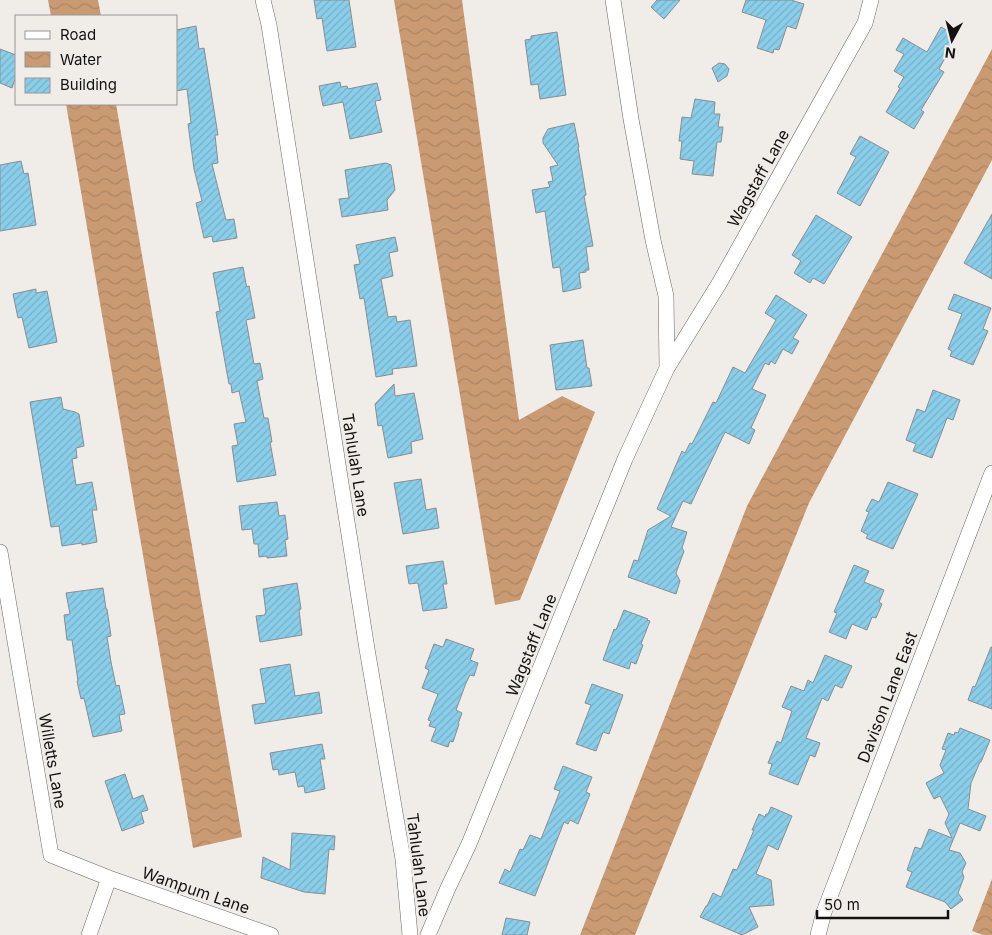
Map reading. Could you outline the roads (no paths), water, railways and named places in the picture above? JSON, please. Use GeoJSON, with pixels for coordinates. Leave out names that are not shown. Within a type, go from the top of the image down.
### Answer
{"type":"FeatureCollection","features":[{"type":"Feature","properties":{"kind":"street","name":"Tahlulah Lane"},"geometry":{"type":"LineString","coordinates":[[263,0],[269,25],[367,648],[403,859],[410,935]]}},
{"type":"Feature","properties":{"kind":"street","name":"Wagstaff Lane"},"geometry":{"type":"LineString","coordinates":[[613,0],[631,119],[651,231],[666,296],[667,368]]}},
{"type":"Feature","properties":{"kind":"street","name":"Wagstaff Lane"},"geometry":{"type":"LineString","coordinates":[[428,935],[469,844],[625,459],[667,368],[720,282],[865,23],[871,0]]}},
{"type":"Feature","properties":{"kind":"street","name":"Davison Lane East"},"geometry":{"type":"LineString","coordinates":[[818,935],[824,912],[992,473]]}},
{"type":"Feature","properties":{"kind":"street","name":"Willetts Lane"},"geometry":{"type":"LineString","coordinates":[[0,552],[51,855],[109,878]]}},
{"type":"Feature","properties":{"kind":"street"},"geometry":{"type":"LineString","coordinates":[[89,935],[109,878]]}},
{"type":"Feature","properties":{"kind":"street","name":"Wampum Lane"},"geometry":{"type":"LineString","coordinates":[[109,878],[272,935]]}},
{"type":"Feature","properties":{"kind":"water"},"geometry":{"type":"Polygon","coordinates":[[[48,0],[98,0],[101,15],[51,15],[48,0]]]}},
{"type":"Feature","properties":{"kind":"water"},"geometry":{"type":"Polygon","coordinates":[[[394,0],[462,0],[519,420],[562,396],[595,412],[520,600],[495,605],[394,0]]]}},
{"type":"Feature","properties":{"kind":"water"},"geometry":{"type":"Polygon","coordinates":[[[992,49],[992,160],[809,503],[635,935],[580,935],[747,506],[992,49]]]}},
{"type":"Feature","properties":{"kind":"water"},"geometry":{"type":"Polygon","coordinates":[[[66,105],[116,105],[242,837],[193,848],[66,105]]]}},
{"type":"Feature","properties":{"kind":"water"},"geometry":{"type":"Polygon","coordinates":[[[992,879],[992,935],[983,935],[972,931],[992,879]]]}}]}
